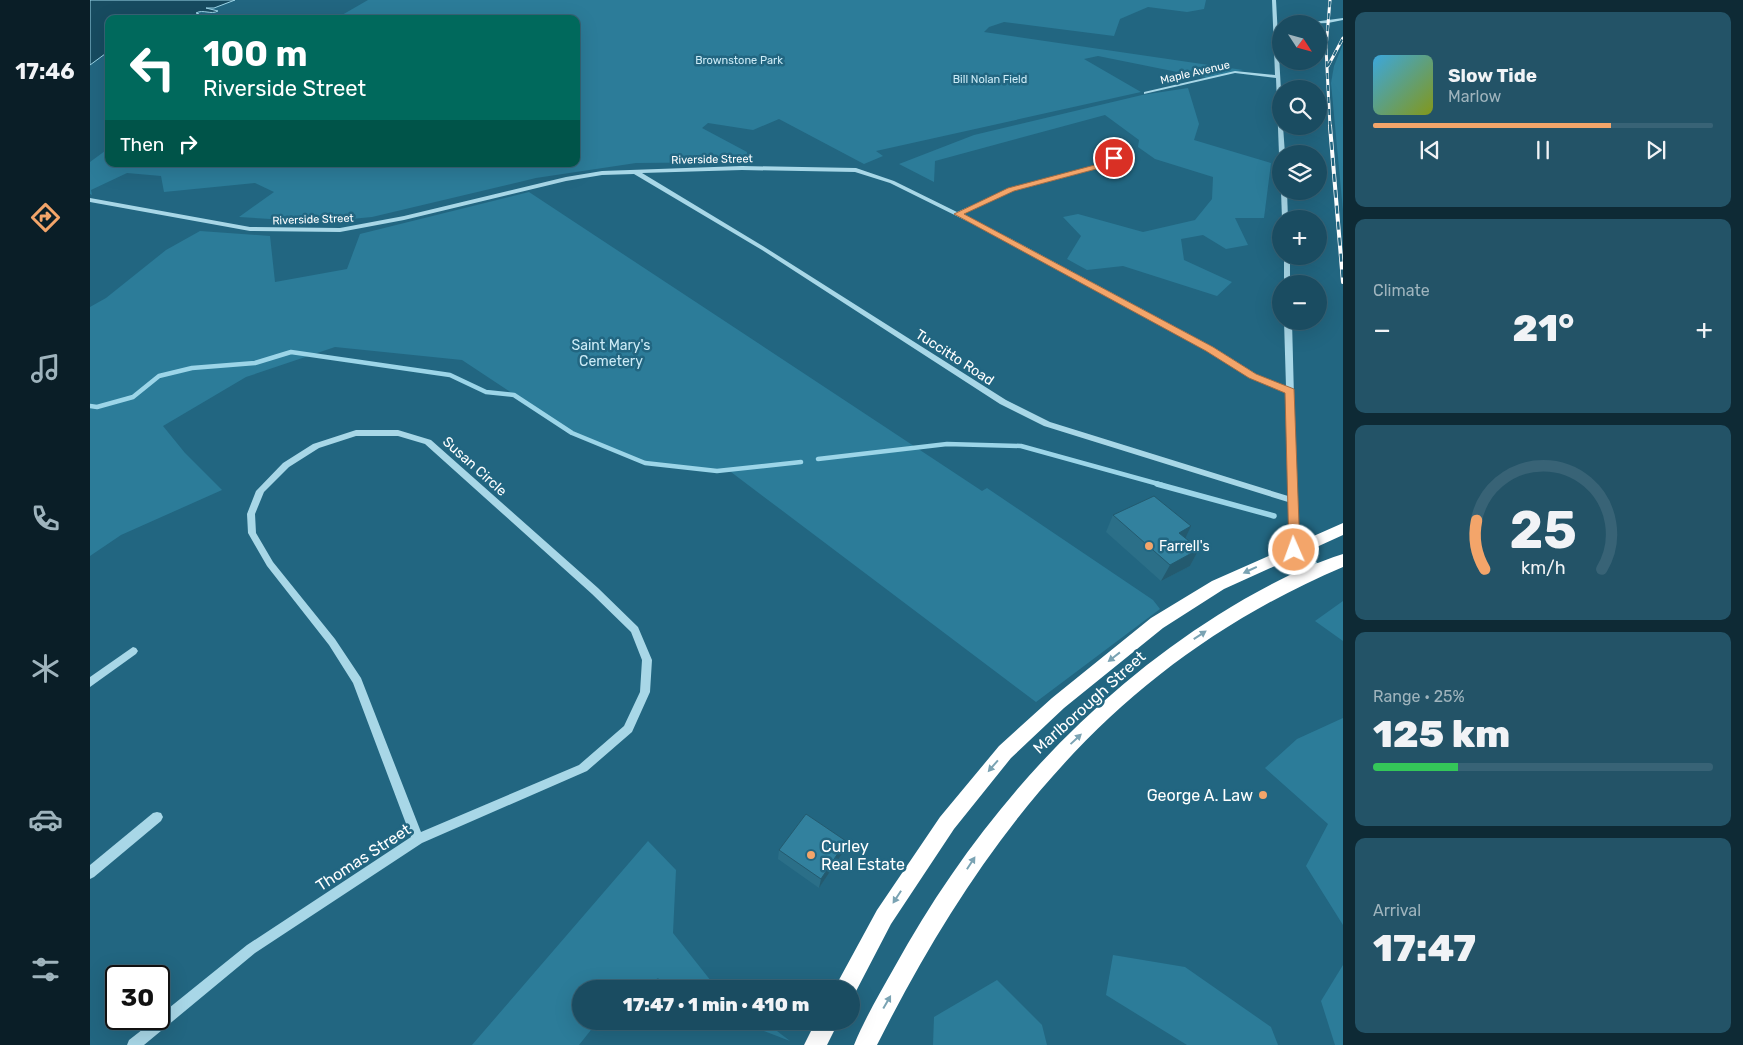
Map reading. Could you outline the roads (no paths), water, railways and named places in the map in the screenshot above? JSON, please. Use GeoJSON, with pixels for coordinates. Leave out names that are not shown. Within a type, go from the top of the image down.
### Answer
{"type":"FeatureCollection","features":[{"type":"Feature","properties":{"kind":"highway","name":"Marlborough Street"},"geometry":{"type":"LineString","coordinates":[[850,980],[884,917],[914,870],[976,786],[1005,752],[1058,702],[1157,623],[1218,585],[1343,529]]}},
{"type":"Feature","properties":{"kind":"highway","name":"Marlborough Street"},"geometry":{"type":"LineString","coordinates":[[864,1045],[935,920],[981,848],[1037,779],[1067,747],[1185,645],[1245,606],[1320,569],[1343,560]]}},
{"type":"Feature","properties":{"kind":"highway"},"geometry":{"type":"LineString","coordinates":[[815,1045],[823,1030]]}},
{"type":"Feature","properties":{"kind":"street"},"geometry":{"type":"LineString","coordinates":[[1274,0],[1275,15]]}},
{"type":"Feature","properties":{"kind":"street"},"geometry":{"type":"LineString","coordinates":[[1328,22],[1343,19]]}},
{"type":"Feature","properties":{"kind":"street"},"geometry":{"type":"LineString","coordinates":[[1328,22],[1341,26]]}},
{"type":"Feature","properties":{"kind":"street"},"geometry":{"type":"LineString","coordinates":[[1278,70],[1282,145]]}},
{"type":"Feature","properties":{"kind":"street","name":"Maple Avenue"},"geometry":{"type":"LineString","coordinates":[[1146,93],[1235,72],[1278,77]]}},
{"type":"Feature","properties":{"kind":"street"},"geometry":{"type":"LineString","coordinates":[[958,214],[1011,190],[1112,163],[1114,158]]}},
{"type":"Feature","properties":{"kind":"street","name":"Riverside Street"},"geometry":{"type":"LineString","coordinates":[[90,200],[250,230],[340,230],[404,218],[566,179],[634,170],[742,168],[856,170],[886,179],[958,214],[1192,340],[1252,376],[1290,391]]}},
{"type":"Feature","properties":{"kind":"street","name":"Tuccitto Road"},"geometry":{"type":"LineString","coordinates":[[634,170],[764,249],[1003,402],[1047,424],[1086,438],[1293,500]]}},
{"type":"Feature","properties":{"kind":"street"},"geometry":{"type":"LineString","coordinates":[[1288,330],[1294,550],[1320,569]]}},
{"type":"Feature","properties":{"kind":"street","name":"Susan Circle"},"geometry":{"type":"LineString","coordinates":[[418,839],[357,681],[332,642],[270,564],[252,533],[251,514],[260,491],[286,465],[316,446],[356,433],[398,433],[428,442],[595,591],[635,630],[647,660],[645,692],[628,729]]}},
{"type":"Feature","properties":{"kind":"street"},"geometry":{"type":"LineString","coordinates":[[90,684],[133,651]]}},
{"type":"Feature","properties":{"kind":"street","name":"Thomas Street"},"geometry":{"type":"LineString","coordinates":[[134,1045],[251,949],[418,839],[584,768],[628,729]]}},
{"type":"Feature","properties":{"kind":"street"},"geometry":{"type":"LineString","coordinates":[[90,873],[157,817]]}},
{"type":"Feature","properties":{"kind":"waterway"},"geometry":{"type":"LineString","coordinates":[[90,406],[97,407],[133,397],[159,376],[192,368],[255,363],[291,352],[450,375],[486,392],[514,395],[572,433],[645,463],[717,471],[801,462]]}},
{"type":"Feature","properties":{"kind":"waterway"},"geometry":{"type":"LineString","coordinates":[[818,459],[947,444],[1021,446],[1162,485]]}},
{"type":"Feature","properties":{"kind":"waterway"},"geometry":{"type":"LineString","coordinates":[[1157,484],[1274,516]]}},
{"type":"Feature","properties":{"kind":"railway"},"geometry":{"type":"LineString","coordinates":[[1330,0],[1326,48],[1330,127]]}},
{"type":"Feature","properties":{"kind":"railway"},"geometry":{"type":"LineString","coordinates":[[1328,66],[1343,38]]}},
{"type":"Feature","properties":{"kind":"railway"},"geometry":{"type":"LineString","coordinates":[[1330,126],[1343,282]]}},
{"type":"Feature","properties":{"kind":"place","name":"Farrell's"},"geometry":{"type":"Point","coordinates":[1149,546]}},
{"type":"Feature","properties":{"kind":"place","name":"George A. Law"},"geometry":{"type":"Point","coordinates":[1263,795]}},
{"type":"Feature","properties":{"kind":"place","name":"Curley Real Estate"},"geometry":{"type":"Point","coordinates":[811,855]}},
{"type":"Feature","properties":{"kind":"park label","name":"Brownstone Park"},"geometry":{"type":"Point","coordinates":[739,60]}},
{"type":"Feature","properties":{"kind":"park label","name":"Bill Nolan Field"},"geometry":{"type":"Point","coordinates":[990,79]}},
{"type":"Feature","properties":{"kind":"park label","name":"Saint Mary's Cemetery"},"geometry":{"type":"Point","coordinates":[611,354]}}]}
